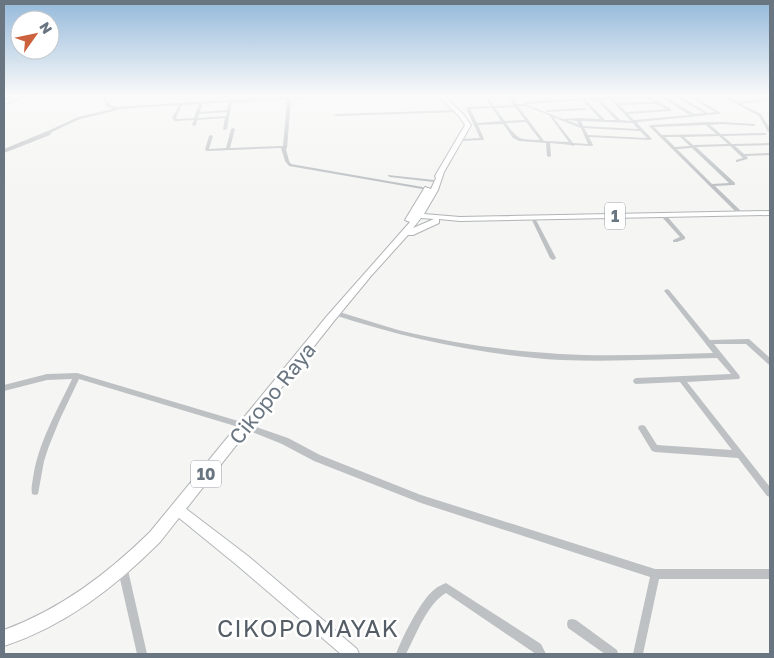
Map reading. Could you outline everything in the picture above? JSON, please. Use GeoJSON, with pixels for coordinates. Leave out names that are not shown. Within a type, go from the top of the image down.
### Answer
{"type":"FeatureCollection","features":[{"type":"Feature","properties":{"kind":"highway"},"geometry":{"type":"LineString","coordinates":[[416,216],[468,126]]}},
{"type":"Feature","properties":{"kind":"highway"},"geometry":{"type":"LineString","coordinates":[[416,216],[428,190],[441,173]]}},
{"type":"Feature","properties":{"kind":"highway","name":"1"},"geometry":{"type":"LineString","coordinates":[[416,216],[437,219],[460,219],[770,213]]}},
{"type":"Feature","properties":{"kind":"highway"},"geometry":{"type":"LineString","coordinates":[[416,216],[429,215],[437,219]]}},
{"type":"Feature","properties":{"kind":"highway","name":"Cikopo Raya"},"geometry":{"type":"LineString","coordinates":[[373,269],[405,236],[416,216]]}},
{"type":"Feature","properties":{"kind":"highway","name":"Cikopo Raya"},"geometry":{"type":"LineString","coordinates":[[4,638],[61,613],[123,570],[155,537],[416,216]]}},
{"type":"Feature","properties":{"kind":"highway"},"geometry":{"type":"LineString","coordinates":[[405,236],[437,219]]}},
{"type":"Feature","properties":{"kind":"main road"},"geometry":{"type":"LineString","coordinates":[[176,510],[243,561],[352,654]]}},
{"type":"Feature","properties":{"kind":"street"},"geometry":{"type":"LineString","coordinates":[[4,151],[64,126]]}},
{"type":"Feature","properties":{"kind":"street"},"geometry":{"type":"LineString","coordinates":[[287,126],[286,161],[290,164],[428,190]]}},
{"type":"Feature","properties":{"kind":"street"},"geometry":{"type":"LineString","coordinates":[[461,140],[482,139],[477,126]]}},
{"type":"Feature","properties":{"kind":"street"},"geometry":{"type":"LineString","coordinates":[[505,126],[516,139],[546,143],[591,145],[583,128]]}},
{"type":"Feature","properties":{"kind":"street"},"geometry":{"type":"LineString","coordinates":[[532,126],[546,143],[549,156]]}},
{"type":"Feature","properties":{"kind":"street"},"geometry":{"type":"LineString","coordinates":[[558,126],[573,144]]}},
{"type":"Feature","properties":{"kind":"street"},"geometry":{"type":"LineString","coordinates":[[577,126],[583,128],[644,131]]}},
{"type":"Feature","properties":{"kind":"street"},"geometry":{"type":"LineString","coordinates":[[588,136],[650,139],[639,126]]}},
{"type":"Feature","properties":{"kind":"street"},"geometry":{"type":"LineString","coordinates":[[656,126],[651,126],[740,213]]}},
{"type":"Feature","properties":{"kind":"street"},"geometry":{"type":"LineString","coordinates":[[709,126],[747,160],[737,161]]}},
{"type":"Feature","properties":{"kind":"street"},"geometry":{"type":"LineString","coordinates":[[228,149],[233,129]]}},
{"type":"Feature","properties":{"kind":"street"},"geometry":{"type":"LineString","coordinates":[[662,136],[765,134]]}},
{"type":"Feature","properties":{"kind":"street"},"geometry":{"type":"LineString","coordinates":[[211,136],[207,150],[274,146],[285,148]]}},
{"type":"Feature","properties":{"kind":"street"},"geometry":{"type":"LineString","coordinates":[[681,136],[733,184],[712,185]]}},
{"type":"Feature","properties":{"kind":"street"},"geometry":{"type":"LineString","coordinates":[[674,148],[770,144]]}},
{"type":"Feature","properties":{"kind":"street"},"geometry":{"type":"LineString","coordinates":[[742,155],[769,154]]}},
{"type":"Feature","properties":{"kind":"street"},"geometry":{"type":"LineString","coordinates":[[390,176],[434,181]]}},
{"type":"Feature","properties":{"kind":"street"},"geometry":{"type":"LineString","coordinates":[[663,215],[683,238],[675,240]]}},
{"type":"Feature","properties":{"kind":"street"},"geometry":{"type":"LineString","coordinates":[[533,218],[553,258]]}},
{"type":"Feature","properties":{"kind":"street"},"geometry":{"type":"LineString","coordinates":[[636,381],[736,378],[737,375],[711,342],[667,291]]}},
{"type":"Feature","properties":{"kind":"street"},"geometry":{"type":"LineString","coordinates":[[336,313],[364,323],[420,337],[509,354],[595,358],[720,355]]}},
{"type":"Feature","properties":{"kind":"street"},"geometry":{"type":"LineString","coordinates":[[711,342],[747,341],[770,362]]}},
{"type":"Feature","properties":{"kind":"street"},"geometry":{"type":"LineString","coordinates":[[35,491],[36,471],[42,450],[77,376]]}},
{"type":"Feature","properties":{"kind":"street"},"geometry":{"type":"LineString","coordinates":[[4,388],[46,377],[77,376],[245,426],[286,441],[317,458],[421,499],[655,574],[770,574]]}},
{"type":"Feature","properties":{"kind":"street"},"geometry":{"type":"LineString","coordinates":[[682,380],[770,493]]}},
{"type":"Feature","properties":{"kind":"street"},"geometry":{"type":"LineString","coordinates":[[642,428],[655,448],[740,454]]}},
{"type":"Feature","properties":{"kind":"street"},"geometry":{"type":"LineString","coordinates":[[123,570],[142,654]]}},
{"type":"Feature","properties":{"kind":"street"},"geometry":{"type":"LineString","coordinates":[[638,654],[655,574]]}},
{"type":"Feature","properties":{"kind":"street"},"geometry":{"type":"LineString","coordinates":[[402,654],[431,599],[440,590],[446,588],[537,648],[542,654]]}},
{"type":"Feature","properties":{"kind":"street"},"geometry":{"type":"LineString","coordinates":[[572,624],[613,654]]}},
{"type":"Feature","properties":{"kind":"district","name":"CIKOPOMAYAK"},"geometry":{"type":"Point","coordinates":[308,627]}}]}
